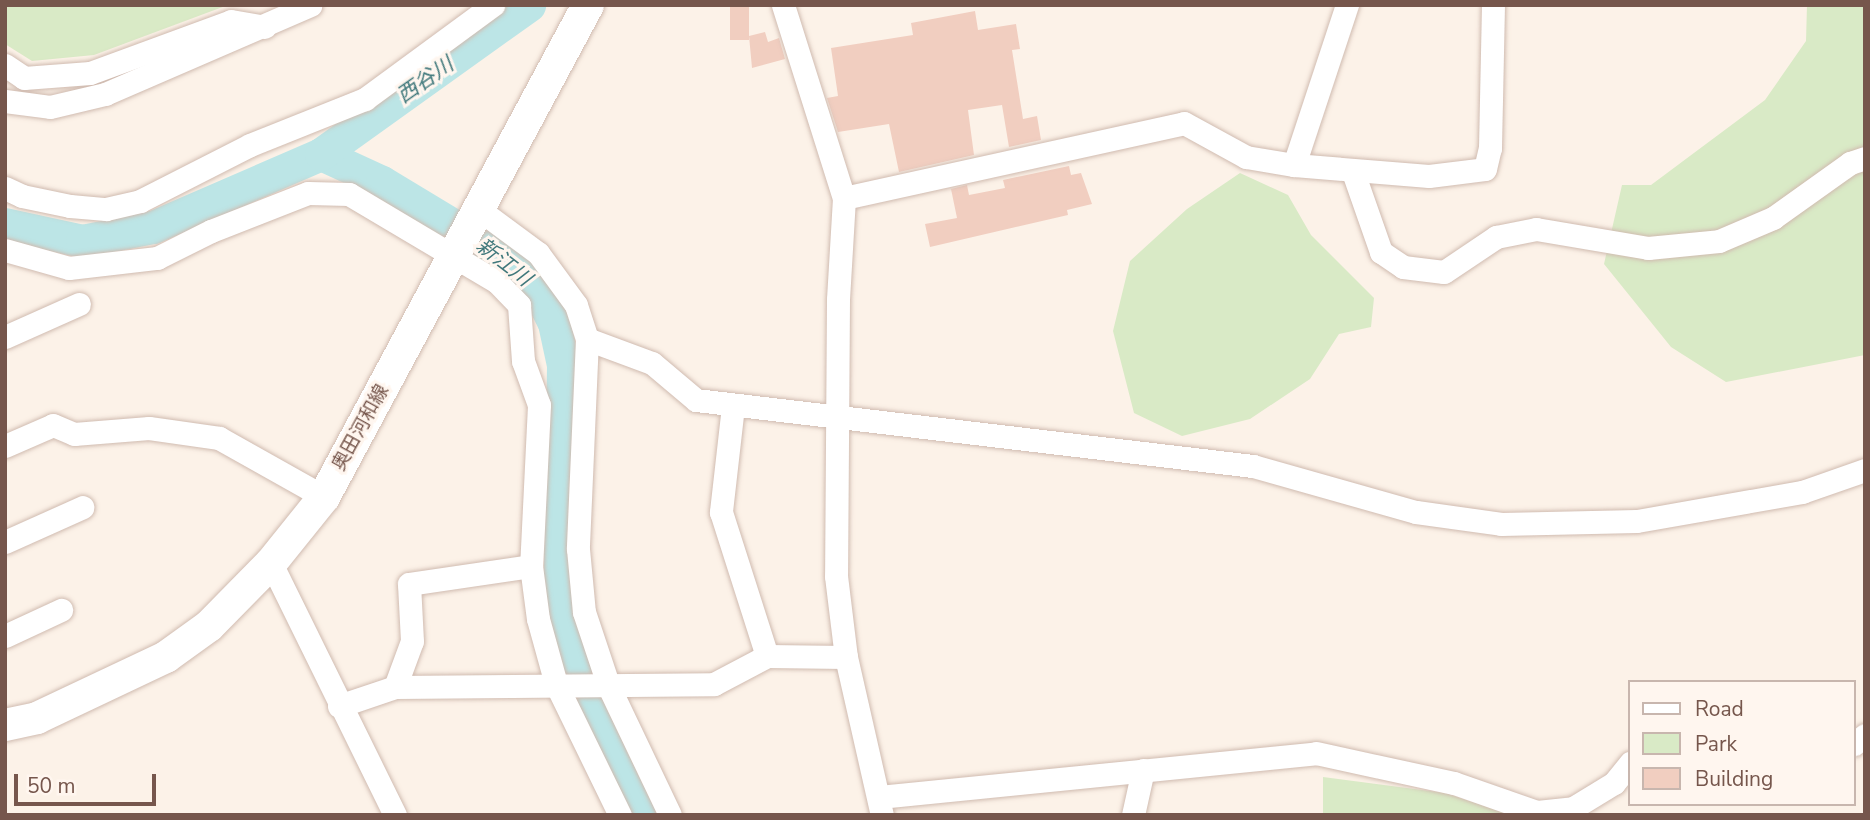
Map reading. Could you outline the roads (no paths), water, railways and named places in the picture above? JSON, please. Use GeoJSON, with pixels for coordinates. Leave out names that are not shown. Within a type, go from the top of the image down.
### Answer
{"type":"FeatureCollection","features":[{"type":"Feature","properties":{"kind":"main road","name":"奥田河和線"},"geometry":{"type":"LineString","coordinates":[[5,725],[48,713],[166,657],[209,626],[271,563],[324,497],[481,211],[588,5]]}},
{"type":"Feature","properties":{"kind":"street"},"geometry":{"type":"LineString","coordinates":[[5,65],[24,78],[90,73],[232,21],[311,5]]}},
{"type":"Feature","properties":{"kind":"street"},"geometry":{"type":"LineString","coordinates":[[5,188],[22,197],[70,206],[106,209],[140,201],[250,145],[365,99],[493,5]]}},
{"type":"Feature","properties":{"kind":"street"},"geometry":{"type":"LineString","coordinates":[[783,5],[844,198],[836,576],[846,657],[881,806],[1143,771],[1316,753],[1454,783],[1521,812],[1573,808],[1614,783],[1629,764]]}},
{"type":"Feature","properties":{"kind":"street"},"geometry":{"type":"LineString","coordinates":[[1294,164],[1347,5]]}},
{"type":"Feature","properties":{"kind":"street"},"geometry":{"type":"LineString","coordinates":[[844,198],[1184,123],[1246,157],[1353,172],[1429,176],[1485,169],[1489,148],[1493,5]]}},
{"type":"Feature","properties":{"kind":"street"},"geometry":{"type":"LineString","coordinates":[[5,102],[50,107],[105,94],[265,16]]}},
{"type":"Feature","properties":{"kind":"street"},"geometry":{"type":"LineString","coordinates":[[1353,172],[1381,251],[1403,267],[1444,272],[1496,237],[1536,229],[1648,248],[1719,241],[1773,218],[1850,163],[1865,158]]}},
{"type":"Feature","properties":{"kind":"street"},"geometry":{"type":"LineString","coordinates":[[5,250],[69,268],[157,258],[211,231],[308,193],[349,194],[497,282],[519,305],[523,361],[539,405],[531,566],[538,619],[556,684],[620,815]]}},
{"type":"Feature","properties":{"kind":"street"},"geometry":{"type":"LineString","coordinates":[[481,211],[538,253],[576,305],[587,339],[579,549],[584,612],[603,687],[670,815]]}},
{"type":"Feature","properties":{"kind":"street"},"geometry":{"type":"LineString","coordinates":[[5,337],[79,304]]}},
{"type":"Feature","properties":{"kind":"street"},"geometry":{"type":"LineString","coordinates":[[587,339],[652,363],[696,400],[838,419],[1253,466],[1416,512],[1501,524],[1637,521],[1802,492],[1865,470]]}},
{"type":"Feature","properties":{"kind":"street"},"geometry":{"type":"LineString","coordinates":[[733,406],[721,512],[767,656]]}},
{"type":"Feature","properties":{"kind":"street"},"geometry":{"type":"LineString","coordinates":[[5,446],[53,425],[74,434],[149,428],[219,438],[324,497]]}},
{"type":"Feature","properties":{"kind":"street"},"geometry":{"type":"LineString","coordinates":[[5,542],[83,507]]}},
{"type":"Feature","properties":{"kind":"street"},"geometry":{"type":"LineString","coordinates":[[271,563],[394,815]]}},
{"type":"Feature","properties":{"kind":"street"},"geometry":{"type":"LineString","coordinates":[[395,687],[412,641],[409,584],[531,566]]}},
{"type":"Feature","properties":{"kind":"street"},"geometry":{"type":"LineString","coordinates":[[5,636],[61,610]]}},
{"type":"Feature","properties":{"kind":"street"},"geometry":{"type":"LineString","coordinates":[[339,706],[395,687],[714,684],[767,656],[846,657]]}},
{"type":"Feature","properties":{"kind":"street"},"geometry":{"type":"LineString","coordinates":[[1133,815],[1143,771]]}},
{"type":"Feature","properties":{"kind":"waterway","name":"新江川"},"geometry":{"type":"LineString","coordinates":[[5,224],[82,241],[153,227],[321,154],[529,5]]}},
{"type":"Feature","properties":{"kind":"waterway","name":"新江川"},"geometry":{"type":"LineString","coordinates":[[321,154],[382,182],[486,245],[535,285],[554,323],[563,365],[559,610],[588,708],[639,815]]}},
{"type":"Feature","properties":{"kind":"water label","name":"西谷川"},"geometry":{"type":"Point","coordinates":[425,80]}}]}
